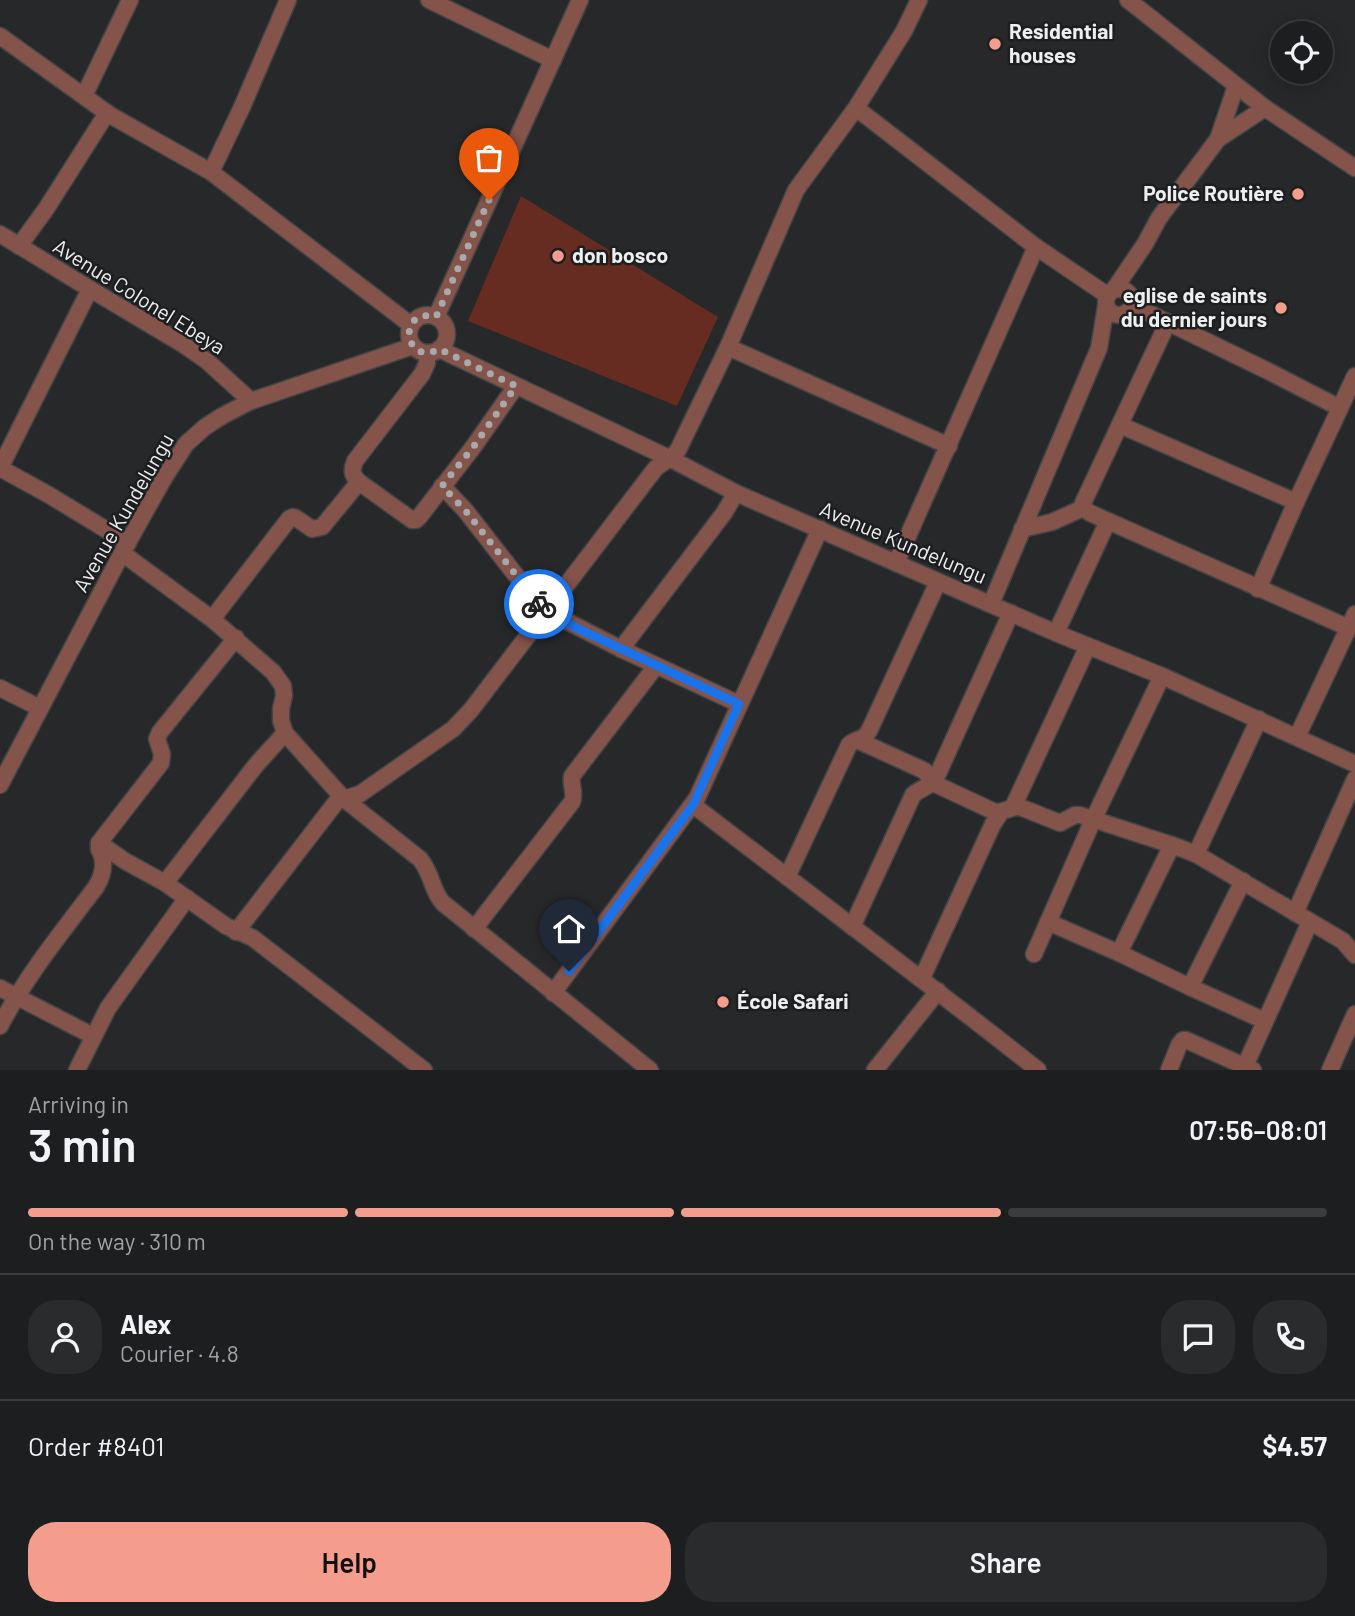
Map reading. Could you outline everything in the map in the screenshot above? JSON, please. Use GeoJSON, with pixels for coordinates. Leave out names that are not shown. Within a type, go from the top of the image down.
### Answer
{"type":"FeatureCollection","features":[{"type":"Feature","properties":{"kind":"street"},"geometry":{"type":"LineString","coordinates":[[84,96],[130,0]]}},
{"type":"Feature","properties":{"kind":"street"},"geometry":{"type":"LineString","coordinates":[[211,172],[288,0]]}},
{"type":"Feature","properties":{"kind":"street"},"geometry":{"type":"LineString","coordinates":[[429,0],[456,6],[553,60]]}},
{"type":"Feature","properties":{"kind":"street"},"geometry":{"type":"LineString","coordinates":[[436,317],[580,0]]}},
{"type":"Feature","properties":{"kind":"street"},"geometry":{"type":"LineString","coordinates":[[236,932],[334,804],[343,798],[360,794],[453,729],[471,710],[655,469],[671,460],[682,444],[728,347],[796,190],[856,108],[904,31],[919,0]]}},
{"type":"Feature","properties":{"kind":"street"},"geometry":{"type":"LineString","coordinates":[[1128,0],[1265,108],[1355,167]]}},
{"type":"Feature","properties":{"kind":"street"},"geometry":{"type":"LineString","coordinates":[[0,36],[107,113],[211,172],[411,325]]}},
{"type":"Feature","properties":{"kind":"street"},"geometry":{"type":"LineString","coordinates":[[1219,139],[1236,86]]}},
{"type":"Feature","properties":{"kind":"street"},"geometry":{"type":"LineString","coordinates":[[856,108],[1036,247],[1109,296],[1114,314],[1119,315],[1130,305]]}},
{"type":"Feature","properties":{"kind":"street"},"geometry":{"type":"LineString","coordinates":[[991,604],[1099,348],[1109,296],[1145,244],[1159,218],[1219,139],[1265,108]]}},
{"type":"Feature","properties":{"kind":"street"},"geometry":{"type":"LineString","coordinates":[[19,246],[46,209],[107,113]]}},
{"type":"Feature","properties":{"kind":"street","name":"Avenue Colonel Ebeya"},"geometry":{"type":"LineString","coordinates":[[0,234],[181,342],[207,361],[251,401]]}},
{"type":"Feature","properties":{"kind":"street"},"geometry":{"type":"LineString","coordinates":[[1099,348],[1130,305],[1145,244]]}},
{"type":"Feature","properties":{"kind":"street"},"geometry":{"type":"LineString","coordinates":[[896,564],[1036,247]]}},
{"type":"Feature","properties":{"kind":"street"},"geometry":{"type":"LineString","coordinates":[[89,289],[0,468],[49,495],[125,548],[236,638],[273,672],[281,682],[284,696],[281,721],[285,733],[343,798],[420,859],[428,870],[439,899],[650,1070]]}},
{"type":"Feature","properties":{"kind":"street"},"geometry":{"type":"LineString","coordinates":[[1109,296],[1125,289],[1130,305],[1340,408]]}},
{"type":"Feature","properties":{"kind":"street"},"geometry":{"type":"LineString","coordinates":[[429,315],[442,321],[447,336],[444,343],[427,349],[409,336],[415,319],[429,315]]}},
{"type":"Feature","properties":{"kind":"street"},"geometry":{"type":"LineString","coordinates":[[1083,508],[1168,322]]}},
{"type":"Feature","properties":{"kind":"street"},"geometry":{"type":"LineString","coordinates":[[728,347],[949,446]]}},
{"type":"Feature","properties":{"kind":"street"},"geometry":{"type":"LineString","coordinates":[[427,349],[427,363],[422,374],[355,461],[352,472],[359,482],[412,520],[416,520],[474,446],[516,386]]}},
{"type":"Feature","properties":{"kind":"street","name":"Avenue Kundelungu"},"geometry":{"type":"LineString","coordinates":[[0,785],[125,548],[186,444],[205,426],[251,401],[427,349],[516,386],[736,493],[1056,633],[1162,676],[1355,764]]}},
{"type":"Feature","properties":{"kind":"street"},"geometry":{"type":"LineString","coordinates":[[1258,589],[1355,376]]}},
{"type":"Feature","properties":{"kind":"street"},"geometry":{"type":"LineString","coordinates":[[1120,425],[1296,502]]}},
{"type":"Feature","properties":{"kind":"street"},"geometry":{"type":"LineString","coordinates":[[212,619],[289,519],[296,517],[312,528],[322,527],[359,482]]}},
{"type":"Feature","properties":{"kind":"street"},"geometry":{"type":"LineString","coordinates":[[442,486],[465,510],[547,611],[739,704]]}},
{"type":"Feature","properties":{"kind":"street"},"geometry":{"type":"LineString","coordinates":[[621,649],[724,513],[736,493]]}},
{"type":"Feature","properties":{"kind":"street"},"geometry":{"type":"LineString","coordinates":[[1022,529],[1052,522],[1083,508]]}},
{"type":"Feature","properties":{"kind":"street"},"geometry":{"type":"LineString","coordinates":[[1083,508],[1258,589],[1352,621],[1297,737]]}},
{"type":"Feature","properties":{"kind":"street"},"geometry":{"type":"LineString","coordinates":[[1056,633],[1108,521]]}},
{"type":"Feature","properties":{"kind":"street"},"geometry":{"type":"LineString","coordinates":[[552,993],[693,805],[820,529]]}},
{"type":"Feature","properties":{"kind":"street"},"geometry":{"type":"LineString","coordinates":[[787,877],[848,747],[851,742],[865,737],[869,732],[938,582]]}},
{"type":"Feature","properties":{"kind":"street"},"geometry":{"type":"LineString","coordinates":[[852,927],[913,795],[933,783],[1011,613]]}},
{"type":"Feature","properties":{"kind":"street"},"geometry":{"type":"LineString","coordinates":[[0,1026],[15,997],[38,963],[101,878],[103,858],[99,843],[161,764],[162,754],[157,739],[160,732],[236,638]]}},
{"type":"Feature","properties":{"kind":"street"},"geometry":{"type":"LineString","coordinates":[[922,978],[993,824],[1007,809],[1088,646]]}},
{"type":"Feature","properties":{"kind":"street"},"geometry":{"type":"LineString","coordinates":[[474,929],[572,802],[572,776],[656,666]]}},
{"type":"Feature","properties":{"kind":"street"},"geometry":{"type":"LineString","coordinates":[[1034,954],[1093,820],[1162,676]]}},
{"type":"Feature","properties":{"kind":"street"},"geometry":{"type":"LineString","coordinates":[[0,688],[40,708]]}},
{"type":"Feature","properties":{"kind":"street"},"geometry":{"type":"LineString","coordinates":[[1196,854],[1259,719]]}},
{"type":"Feature","properties":{"kind":"street"},"geometry":{"type":"LineString","coordinates":[[165,883],[256,765],[285,733]]}},
{"type":"Feature","properties":{"kind":"street"},"geometry":{"type":"LineString","coordinates":[[857,740],[925,771],[933,783],[995,812],[1020,807],[1059,823],[1078,815],[1196,854],[1343,941],[1355,955]]}},
{"type":"Feature","properties":{"kind":"street"},"geometry":{"type":"LineString","coordinates":[[1295,913],[1355,779]]}},
{"type":"Feature","properties":{"kind":"street"},"geometry":{"type":"LineString","coordinates":[[693,805],[922,978],[1037,1070]]}},
{"type":"Feature","properties":{"kind":"street"},"geometry":{"type":"LineString","coordinates":[[99,843],[121,859],[165,883],[226,926],[262,944],[424,1070]]}},
{"type":"Feature","properties":{"kind":"street"},"geometry":{"type":"LineString","coordinates":[[1119,953],[1172,845]]}},
{"type":"Feature","properties":{"kind":"street"},"geometry":{"type":"LineString","coordinates":[[1190,987],[1243,881]]}},
{"type":"Feature","properties":{"kind":"street"},"geometry":{"type":"LineString","coordinates":[[77,1070],[108,1008],[187,898]]}},
{"type":"Feature","properties":{"kind":"street"},"geometry":{"type":"LineString","coordinates":[[1048,922],[1265,1021]]}},
{"type":"Feature","properties":{"kind":"street"},"geometry":{"type":"LineString","coordinates":[[1169,1070],[1183,1040],[1249,1068],[1265,1021],[1310,922]]}},
{"type":"Feature","properties":{"kind":"street"},"geometry":{"type":"LineString","coordinates":[[0,988],[93,1037]]}},
{"type":"Feature","properties":{"kind":"street"},"geometry":{"type":"LineString","coordinates":[[875,1070],[938,991]]}},
{"type":"Feature","properties":{"kind":"street"},"geometry":{"type":"LineString","coordinates":[[1330,1070],[1355,1014]]}},
{"type":"Feature","properties":{"kind":"shaded area","name":"don bosco"},"geometry":{"type":"Polygon","coordinates":[[[521,196],[718,317],[677,406],[468,321],[521,196]]]}},
{"type":"Feature","properties":{"kind":"way so far"},"geometry":{"type":"LineString","coordinates":[[489,200],[436,317],[429,315],[415,319],[409,336],[417,350],[427,353],[439,349],[516,386],[442,486],[465,510],[539,604]]}},
{"type":"Feature","properties":{"kind":"place","name":"Residential houses"},"geometry":{"type":"Point","coordinates":[995,44]}},
{"type":"Feature","properties":{"kind":"place","name":"Police Routière"},"geometry":{"type":"Point","coordinates":[1298,194]}},
{"type":"Feature","properties":{"kind":"place","name":"don bosco"},"geometry":{"type":"Point","coordinates":[558,256]}},
{"type":"Feature","properties":{"kind":"place","name":"eglise de saints du dernier jours"},"geometry":{"type":"Point","coordinates":[1281,308]}},
{"type":"Feature","properties":{"kind":"place","name":"École Safari"},"geometry":{"type":"Point","coordinates":[723,1002]}},
{"type":"Feature","properties":{"kind":"route"},"geometry":{"type":"LineString","coordinates":[[539,604],[577,628],[739,704],[693,805],[569,971]]}}]}
